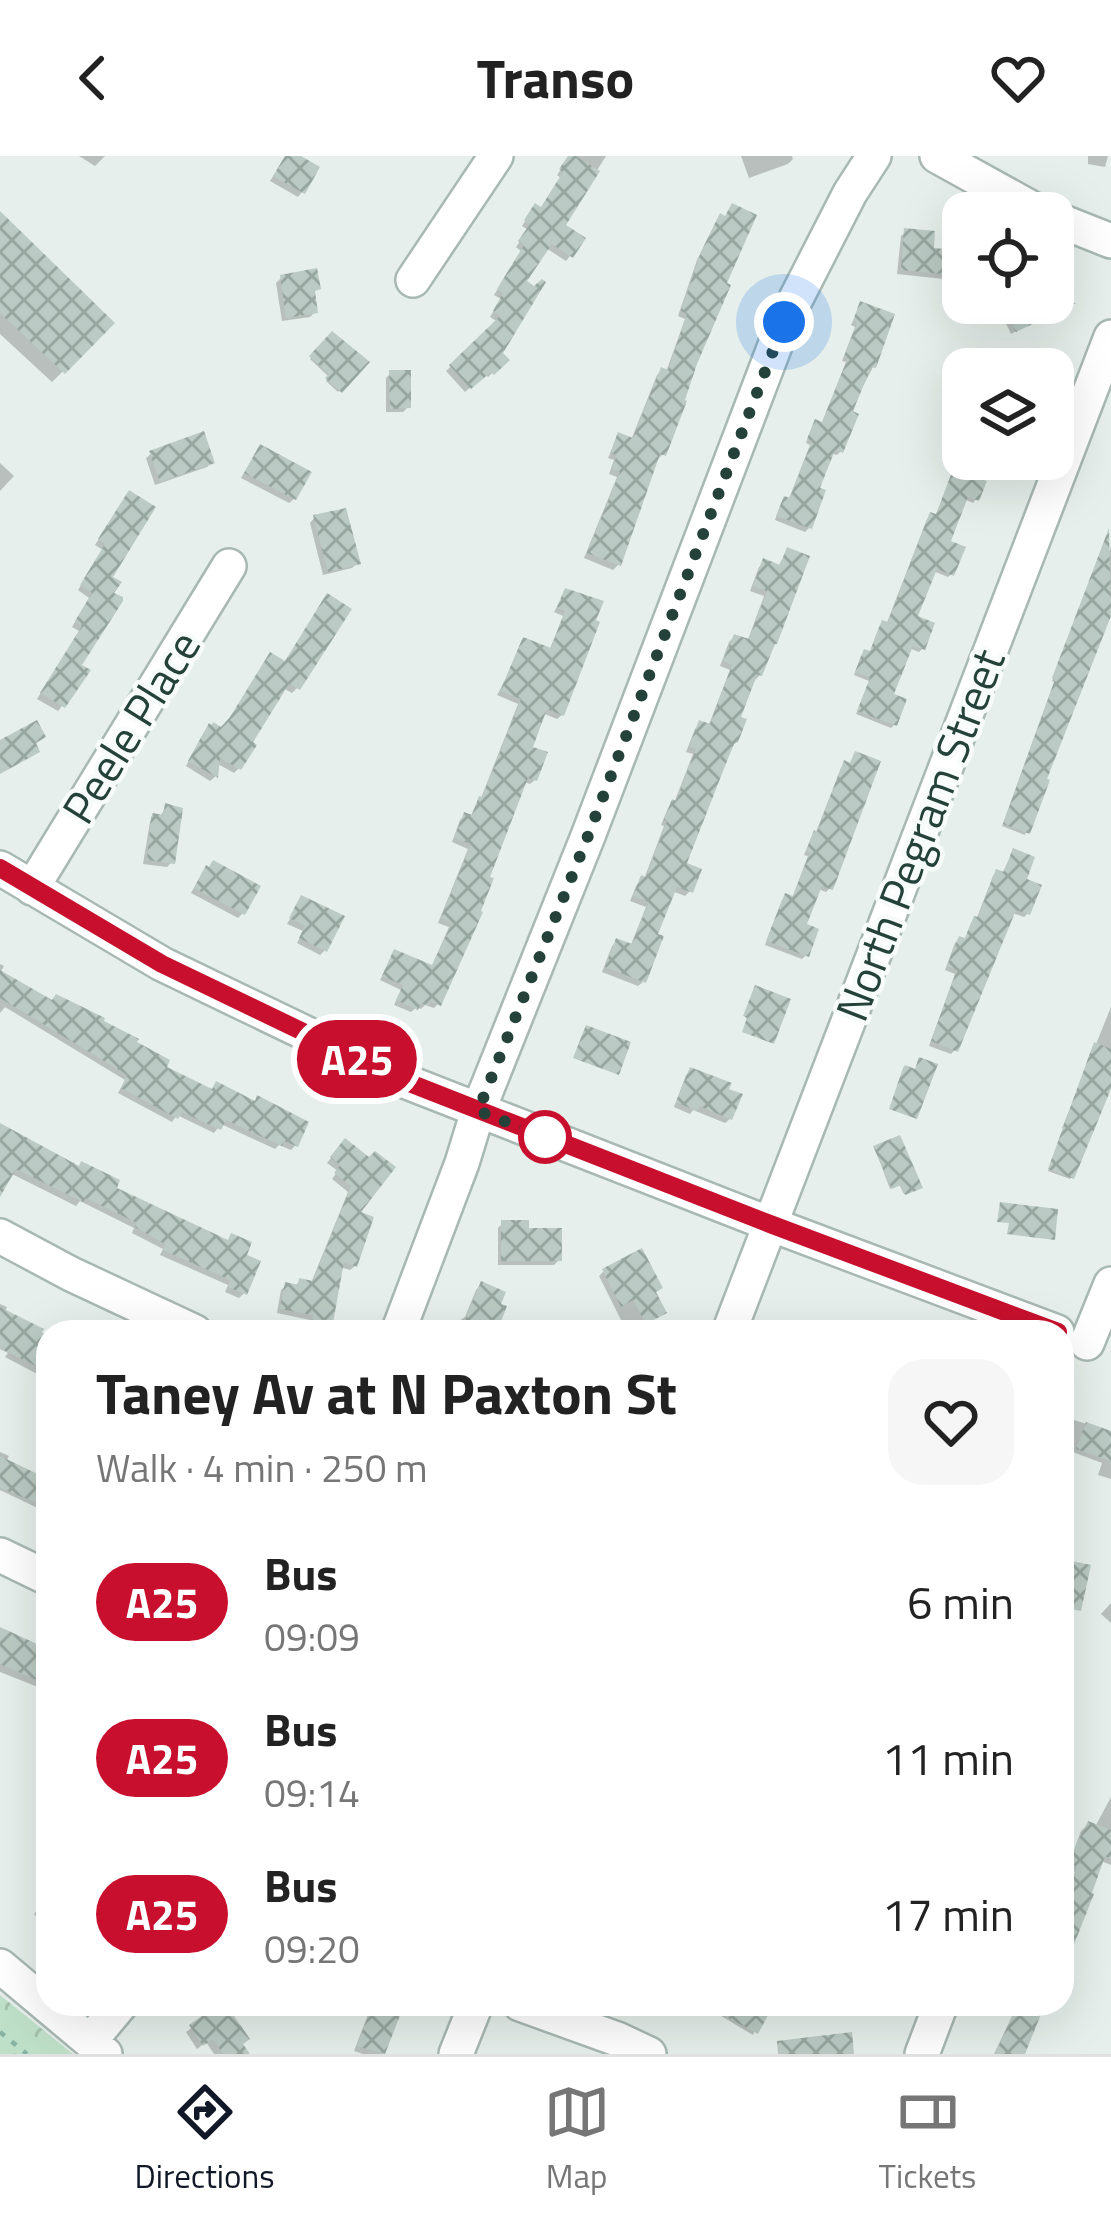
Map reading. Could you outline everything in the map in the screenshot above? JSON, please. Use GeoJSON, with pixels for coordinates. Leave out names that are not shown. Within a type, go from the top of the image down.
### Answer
{"type":"FeatureCollection","features":[{"type":"Feature","properties":{"kind":"street"},"geometry":{"type":"LineString","coordinates":[[413,280],[496,156]]}},
{"type":"Feature","properties":{"kind":"street"},"geometry":{"type":"LineString","coordinates":[[403,1320],[478,1111],[784,322],[874,156]]}},
{"type":"Feature","properties":{"kind":"street"},"geometry":{"type":"LineString","coordinates":[[937,156],[1002,192]]}},
{"type":"Feature","properties":{"kind":"street"},"geometry":{"type":"LineString","coordinates":[[1074,227],[1111,242]]}},
{"type":"Feature","properties":{"kind":"street","name":"North Pegram Street"},"geometry":{"type":"LineString","coordinates":[[734,1320],[1111,337]]}},
{"type":"Feature","properties":{"kind":"street","name":"Peele Place"},"geometry":{"type":"LineString","coordinates":[[32,888],[230,566]]}},
{"type":"Feature","properties":{"kind":"street"},"geometry":{"type":"LineString","coordinates":[[0,868],[162,964],[303,1034],[478,1111],[1026,1320]]}},
{"type":"Feature","properties":{"kind":"street"},"geometry":{"type":"LineString","coordinates":[[0,1236],[169,1320]]}},
{"type":"Feature","properties":{"kind":"street"},"geometry":{"type":"LineString","coordinates":[[1079,1340],[1093,1334],[1111,1284]]}},
{"type":"Feature","properties":{"kind":"street"},"geometry":{"type":"LineString","coordinates":[[0,1555],[36,1572]]}},
{"type":"Feature","properties":{"kind":"street"},"geometry":{"type":"LineString","coordinates":[[0,1966],[36,1996]]}},
{"type":"Feature","properties":{"kind":"street"},"geometry":{"type":"LineString","coordinates":[[59,2016],[97,2048],[114,2016]]}},
{"type":"Feature","properties":{"kind":"street"},"geometry":{"type":"LineString","coordinates":[[456,2054],[471,2016]]}},
{"type":"Feature","properties":{"kind":"street"},"geometry":{"type":"LineString","coordinates":[[553,2016],[649,2054]]}},
{"type":"Feature","properties":{"kind":"street"},"geometry":{"type":"LineString","coordinates":[[922,2054],[936,2016]]}},
{"type":"Feature","properties":{"kind":"path"},"geometry":{"type":"LineString","coordinates":[[0,2032],[27,2054]]}},
{"type":"Feature","properties":{"kind":"green space"},"geometry":{"type":"Polygon","coordinates":[[[0,1995],[73,2054],[0,2054],[0,1995]]]}},
{"type":"Feature","properties":{"kind":"building"},"geometry":{"type":"Polygon","coordinates":[[[285,156],[301,156],[320,167],[305,194],[273,176],[285,156]]]}},
{"type":"Feature","properties":{"kind":"building"},"geometry":{"type":"Polygon","coordinates":[[[568,156],[600,171],[566,225],[586,238],[573,258],[552,244],[527,281],[534,286],[542,279],[546,282],[503,353],[510,360],[471,389],[449,365],[500,316],[493,311],[503,293],[497,289],[524,245],[518,241],[530,224],[524,220],[535,203],[541,207],[568,156]]]}},
{"type":"Feature","properties":{"kind":"building"},"geometry":{"type":"Polygon","coordinates":[[[732,203],[757,215],[727,283],[731,285],[697,364],[666,456],[660,454],[621,566],[587,553],[620,472],[612,469],[617,455],[610,453],[618,432],[633,438],[661,367],[668,370],[701,252],[720,213],[725,216],[732,203]]]}},
{"type":"Feature","properties":{"kind":"building"},"geometry":{"type":"Polygon","coordinates":[[[0,211],[115,323],[65,374],[0,313],[0,211]]]}},
{"type":"Feature","properties":{"kind":"building"},"geometry":{"type":"Polygon","coordinates":[[[904,228],[935,231],[934,248],[942,249],[942,274],[901,270],[904,228]]]}},
{"type":"Feature","properties":{"kind":"building"},"geometry":{"type":"Polygon","coordinates":[[[317,268],[318,313],[286,318],[280,275],[317,268]]]}},
{"type":"Feature","properties":{"kind":"building"},"geometry":{"type":"Polygon","coordinates":[[[860,301],[895,314],[876,368],[871,367],[853,411],[859,414],[843,453],[835,450],[820,488],[826,490],[812,529],[776,516],[784,496],[790,498],[812,441],[807,439],[815,419],[822,422],[848,358],[844,357],[860,301]]]}},
{"type":"Feature","properties":{"kind":"building"},"geometry":{"type":"Polygon","coordinates":[[[332,331],[370,362],[342,393],[309,356],[332,331]]]}},
{"type":"Feature","properties":{"kind":"building"},"geometry":{"type":"Polygon","coordinates":[[[389,370],[411,370],[411,408],[390,409],[389,370]]]}},
{"type":"Feature","properties":{"kind":"building"},"geometry":{"type":"Polygon","coordinates":[[[204,431],[215,463],[160,482],[149,451],[204,431]]]}},
{"type":"Feature","properties":{"kind":"building"},"geometry":{"type":"Polygon","coordinates":[[[260,444],[312,472],[296,500],[244,473],[260,444]]]}},
{"type":"Feature","properties":{"kind":"building"},"geometry":{"type":"Polygon","coordinates":[[[949,480],[987,481],[979,501],[968,497],[951,541],[966,547],[954,576],[937,569],[918,616],[935,623],[925,650],[913,646],[894,694],[907,699],[897,726],[857,711],[870,678],[855,672],[864,649],[870,651],[882,620],[888,622],[930,512],[936,514],[949,480]]]}},
{"type":"Feature","properties":{"kind":"building"},"geometry":{"type":"Polygon","coordinates":[[[129,490],[156,507],[113,577],[122,582],[114,593],[123,601],[82,665],[91,670],[65,708],[40,693],[82,626],[75,621],[92,593],[80,585],[105,544],[98,539],[129,490]]]}},
{"type":"Feature","properties":{"kind":"building"},"geometry":{"type":"Polygon","coordinates":[[[346,508],[361,564],[328,572],[313,515],[346,508]]]}},
{"type":"Feature","properties":{"kind":"building"},"geometry":{"type":"Polygon","coordinates":[[[1109,528],[1111,616],[1030,834],[1003,824],[1109,528]]]}},
{"type":"Feature","properties":{"kind":"building"},"geometry":{"type":"Polygon","coordinates":[[[787,547],[810,556],[777,644],[762,676],[757,674],[741,717],[747,719],[687,863],[702,869],[693,893],[677,887],[658,934],[664,936],[646,983],[605,967],[616,938],[632,944],[649,902],[633,896],[641,875],[646,877],[672,799],[676,801],[696,749],[689,747],[699,720],[710,724],[732,665],[723,661],[734,634],[749,639],[767,591],[753,586],[763,558],[780,565],[787,547]]]}},
{"type":"Feature","properties":{"kind":"building"},"geometry":{"type":"Polygon","coordinates":[[[565,588],[604,601],[596,620],[600,622],[564,716],[547,709],[533,747],[548,752],[537,781],[528,778],[490,877],[494,878],[483,912],[441,1006],[430,1001],[428,1006],[421,1003],[418,1010],[396,1000],[403,985],[382,976],[394,949],[432,965],[452,923],[441,918],[471,844],[454,838],[464,812],[472,815],[482,797],[521,699],[500,691],[523,637],[551,648],[565,611],[557,607],[565,588]]]}},
{"type":"Feature","properties":{"kind":"building"},"geometry":{"type":"Polygon","coordinates":[[[327,593],[352,609],[300,690],[289,684],[241,770],[220,758],[218,778],[188,761],[209,723],[221,727],[230,717],[270,652],[285,661],[327,593]]]}},
{"type":"Feature","properties":{"kind":"building"},"geometry":{"type":"Polygon","coordinates":[[[37,720],[46,737],[36,743],[40,752],[0,774],[0,740],[37,720]]]}},
{"type":"Feature","properties":{"kind":"building"},"geometry":{"type":"Polygon","coordinates":[[[855,751],[881,761],[833,890],[822,886],[807,924],[819,929],[809,957],[766,941],[785,893],[793,896],[810,852],[806,851],[844,760],[850,763],[855,751]]]}},
{"type":"Feature","properties":{"kind":"building"},"geometry":{"type":"Polygon","coordinates":[[[165,803],[183,808],[175,864],[147,860],[151,817],[153,813],[163,815],[165,803]]]}},
{"type":"Feature","properties":{"kind":"building"},"geometry":{"type":"Polygon","coordinates":[[[1013,848],[1035,857],[1027,879],[1042,885],[1030,915],[1016,910],[958,1052],[931,1041],[957,970],[947,966],[959,936],[965,938],[974,916],[978,917],[996,869],[1004,872],[1013,848]]]}},
{"type":"Feature","properties":{"kind":"building"},"geometry":{"type":"Polygon","coordinates":[[[213,860],[261,886],[245,915],[194,888],[213,860]]]}},
{"type":"Feature","properties":{"kind":"building"},"geometry":{"type":"Polygon","coordinates":[[[301,895],[345,916],[327,952],[299,938],[305,926],[289,918],[301,895]]]}},
{"type":"Feature","properties":{"kind":"building"},"geometry":{"type":"Polygon","coordinates":[[[0,970],[52,1000],[56,994],[105,1018],[170,1060],[167,1067],[212,1089],[216,1081],[255,1101],[257,1095],[309,1122],[298,1147],[284,1141],[282,1146],[226,1120],[221,1130],[182,1112],[178,1119],[121,1088],[127,1075],[0,998],[0,970]]]}},
{"type":"Feature","properties":{"kind":"building"},"geometry":{"type":"Polygon","coordinates":[[[755,985],[791,999],[774,1044],[742,1032],[755,985]]]}},
{"type":"Feature","properties":{"kind":"building"},"geometry":{"type":"Polygon","coordinates":[[[586,1025],[631,1042],[619,1075],[573,1058],[586,1025]]]}},
{"type":"Feature","properties":{"kind":"building"},"geometry":{"type":"Polygon","coordinates":[[[1094,1042],[1111,1049],[1111,1089],[1074,1179],[1048,1169],[1094,1042]]]}},
{"type":"Feature","properties":{"kind":"building"},"geometry":{"type":"Polygon","coordinates":[[[919,1057],[938,1064],[917,1119],[889,1109],[903,1068],[915,1069],[919,1057]]]}},
{"type":"Feature","properties":{"kind":"building"},"geometry":{"type":"Polygon","coordinates":[[[690,1067],[732,1083],[729,1089],[743,1094],[732,1120],[676,1102],[690,1067]]]}},
{"type":"Feature","properties":{"kind":"building"},"geometry":{"type":"Polygon","coordinates":[[[0,1123],[79,1166],[81,1161],[120,1180],[117,1188],[228,1240],[231,1233],[252,1242],[247,1255],[261,1261],[247,1295],[228,1287],[230,1280],[163,1250],[165,1244],[135,1227],[137,1223],[16,1169],[0,1197],[0,1123]]]}},
{"type":"Feature","properties":{"kind":"building"},"geometry":{"type":"Polygon","coordinates":[[[900,1135],[923,1188],[905,1195],[901,1185],[892,1189],[873,1146],[900,1135]]]}},
{"type":"Feature","properties":{"kind":"building"},"geometry":{"type":"Polygon","coordinates":[[[345,1138],[369,1157],[375,1151],[396,1167],[361,1212],[374,1217],[357,1267],[344,1262],[334,1320],[313,1320],[313,1315],[280,1309],[285,1282],[313,1281],[351,1186],[334,1173],[340,1165],[330,1157],[345,1138]]]}},
{"type":"Feature","properties":{"kind":"building"},"geometry":{"type":"Polygon","coordinates":[[[1000,1202],[1058,1209],[1055,1240],[1007,1234],[1009,1223],[997,1222],[1000,1202]]]}},
{"type":"Feature","properties":{"kind":"building"},"geometry":{"type":"Polygon","coordinates":[[[501,1220],[529,1220],[529,1228],[562,1228],[562,1261],[501,1261],[501,1220]]]}},
{"type":"Feature","properties":{"kind":"building"},"geometry":{"type":"Polygon","coordinates":[[[642,1248],[663,1288],[656,1292],[667,1313],[644,1320],[633,1300],[621,1307],[602,1269],[642,1248]]]}},
{"type":"Feature","properties":{"kind":"building"},"geometry":{"type":"Polygon","coordinates":[[[481,1281],[506,1292],[502,1320],[465,1320],[481,1281]]]}},
{"type":"Feature","properties":{"kind":"building"},"geometry":{"type":"Polygon","coordinates":[[[0,1307],[36,1325],[36,1366],[0,1348],[0,1307]]]}},
{"type":"Feature","properties":{"kind":"building"},"geometry":{"type":"Polygon","coordinates":[[[1086,1422],[1111,1431],[1111,1461],[1076,1449],[1086,1422]]]}},
{"type":"Feature","properties":{"kind":"building"},"geometry":{"type":"Polygon","coordinates":[[[0,1456],[36,1473],[36,1502],[0,1488],[0,1456]]]}},
{"type":"Feature","properties":{"kind":"building"},"geometry":{"type":"Polygon","coordinates":[[[1074,1561],[1091,1565],[1081,1611],[1074,1610],[1074,1561]]]}},
{"type":"Feature","properties":{"kind":"building"},"geometry":{"type":"Polygon","coordinates":[[[0,1627],[36,1644],[36,1680],[0,1664],[0,1627]]]}},
{"type":"Feature","properties":{"kind":"building"},"geometry":{"type":"Polygon","coordinates":[[[1088,1821],[1111,1830],[1111,1859],[1105,1856],[1074,1944],[1074,1851],[1088,1821]]]}},
{"type":"Feature","properties":{"kind":"building"},"geometry":{"type":"Polygon","coordinates":[[[202,2016],[234,2016],[250,2039],[243,2044],[250,2054],[223,2054],[213,2039],[203,2046],[189,2025],[202,2016]]]}},
{"type":"Feature","properties":{"kind":"building"},"geometry":{"type":"Polygon","coordinates":[[[368,2016],[400,2016],[385,2054],[357,2046],[368,2016]]]}},
{"type":"Feature","properties":{"kind":"building"},"geometry":{"type":"Polygon","coordinates":[[[725,2016],[768,2016],[758,2034],[725,2016]]]}},
{"type":"Feature","properties":{"kind":"building"},"geometry":{"type":"Polygon","coordinates":[[[1012,2016],[1040,2016],[1025,2054],[995,2054],[1012,2016]]]}},
{"type":"Feature","properties":{"kind":"building"},"geometry":{"type":"Polygon","coordinates":[[[852,2032],[854,2054],[778,2054],[777,2041],[852,2032]]]}},
{"type":"Feature","properties":{"kind":"bus line","name":"A25"},"geometry":{"type":"LineString","coordinates":[[0,868],[162,964],[407,1082],[1025,1320]]}},
{"type":"Feature","properties":{"kind":"route"},"geometry":{"type":"LineString","coordinates":[[545,1137],[478,1111],[784,322]]}}]}
